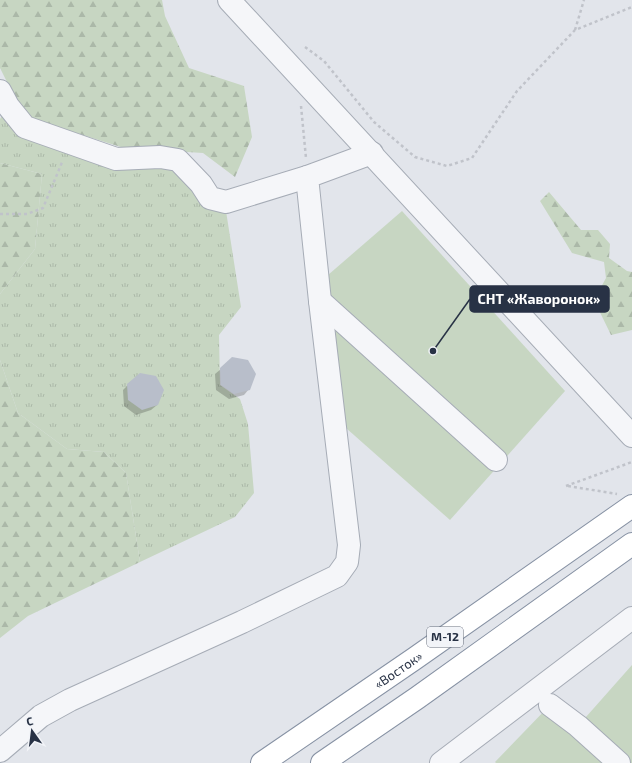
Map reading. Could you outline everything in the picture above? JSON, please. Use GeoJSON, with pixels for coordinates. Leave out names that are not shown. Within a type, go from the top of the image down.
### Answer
{"type":"FeatureCollection","features":[{"type":"Feature","properties":{"kind":"highway","name":"«Восток»"},"geometry":{"type":"LineString","coordinates":[[262,763],[421,654],[630,507]]}},
{"type":"Feature","properties":{"kind":"highway","name":"М-12"},"geometry":{"type":"LineString","coordinates":[[322,763],[417,698],[632,544]]}},
{"type":"Feature","properties":{"kind":"street"},"geometry":{"type":"LineString","coordinates":[[229,0],[632,436]]}},
{"type":"Feature","properties":{"kind":"street"},"geometry":{"type":"LineString","coordinates":[[0,91],[8,106],[25,127],[116,159],[160,157],[178,160],[202,184],[210,198],[226,202],[307,177],[372,153]]}},
{"type":"Feature","properties":{"kind":"street"},"geometry":{"type":"LineString","coordinates":[[0,751],[41,716],[70,700],[242,622],[337,576],[347,562],[349,546],[307,177]]}},
{"type":"Feature","properties":{"kind":"street"},"geometry":{"type":"LineString","coordinates":[[320,301],[496,460]]}},
{"type":"Feature","properties":{"kind":"street"},"geometry":{"type":"LineString","coordinates":[[441,763],[632,618]]}},
{"type":"Feature","properties":{"kind":"street"},"geometry":{"type":"LineString","coordinates":[[550,705],[578,726],[619,763]]}},
{"type":"Feature","properties":{"kind":"path"},"geometry":{"type":"LineString","coordinates":[[305,47],[324,61],[374,122],[415,157],[447,166],[472,158],[517,91],[574,30],[584,0]]}},
{"type":"Feature","properties":{"kind":"path"},"geometry":{"type":"LineString","coordinates":[[574,30],[632,7]]}},
{"type":"Feature","properties":{"kind":"path"},"geometry":{"type":"LineString","coordinates":[[301,106],[307,177]]}},
{"type":"Feature","properties":{"kind":"path"},"geometry":{"type":"LineString","coordinates":[[0,214],[27,214],[44,208],[70,143]]}},
{"type":"Feature","properties":{"kind":"path"},"geometry":{"type":"LineString","coordinates":[[630,507],[617,494],[566,486],[632,462]]}},
{"type":"Feature","properties":{"kind":"green space"},"geometry":{"type":"Polygon","coordinates":[[[0,0],[162,0],[165,16],[189,68],[244,86],[252,137],[235,177],[203,153],[124,148],[32,119],[13,94],[0,68],[0,0]]]}},
{"type":"Feature","properties":{"kind":"green space"},"geometry":{"type":"Polygon","coordinates":[[[5,111],[158,166],[174,169],[193,188],[200,204],[226,211],[241,307],[219,335],[220,385],[240,399],[248,424],[254,493],[235,517],[140,562],[126,473],[104,452],[67,449],[18,413],[0,360],[0,294],[35,249],[42,174],[0,163],[0,119],[5,111]]]}},
{"type":"Feature","properties":{"kind":"green space"},"geometry":{"type":"Polygon","coordinates":[[[0,163],[42,174],[35,249],[0,294],[0,163]]]}},
{"type":"Feature","properties":{"kind":"green space"},"geometry":{"type":"Polygon","coordinates":[[[549,192],[581,230],[598,230],[610,244],[609,258],[627,271],[632,272],[632,330],[611,335],[594,300],[606,278],[604,262],[572,253],[540,201],[549,192]]]}},
{"type":"Feature","properties":{"kind":"green space"},"geometry":{"type":"Polygon","coordinates":[[[402,211],[565,391],[450,520],[346,428],[328,275],[402,211]]]}},
{"type":"Feature","properties":{"kind":"green space"},"geometry":{"type":"Polygon","coordinates":[[[0,360],[18,413],[67,449],[104,452],[126,473],[140,562],[28,616],[0,638],[0,360]]]}},
{"type":"Feature","properties":{"kind":"green space"},"geometry":{"type":"Polygon","coordinates":[[[632,665],[632,763],[495,762],[550,705],[578,726],[632,665]]]}},
{"type":"Feature","properties":{"kind":"building"},"geometry":{"type":"Polygon","coordinates":[[[232,357],[248,360],[256,374],[250,390],[234,394],[221,385],[220,368],[232,357]]]}},
{"type":"Feature","properties":{"kind":"building"},"geometry":{"type":"Polygon","coordinates":[[[140,373],[156,376],[164,390],[158,405],[142,410],[128,400],[127,384],[140,373]]]}},
{"type":"Feature","properties":{"kind":"place","name":"СНТ «Жаворонок»"},"geometry":{"type":"Point","coordinates":[433,351]}}]}
